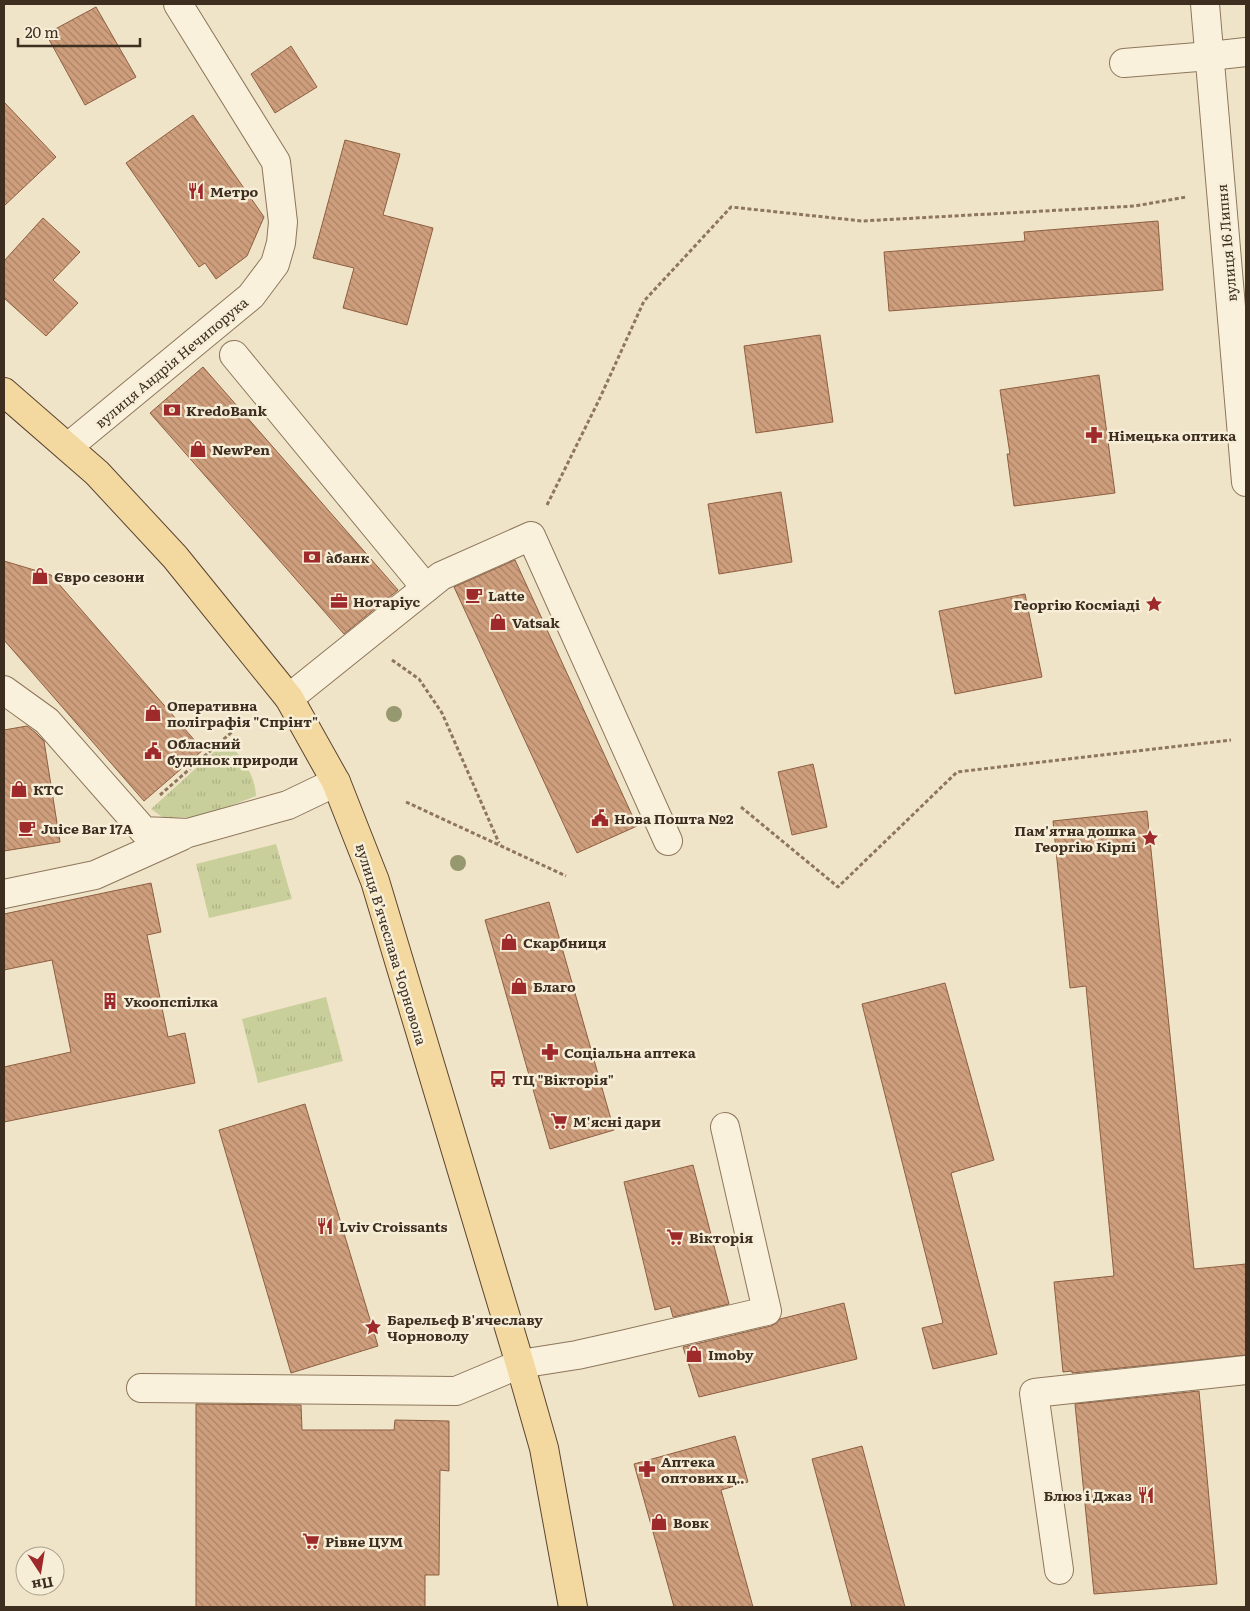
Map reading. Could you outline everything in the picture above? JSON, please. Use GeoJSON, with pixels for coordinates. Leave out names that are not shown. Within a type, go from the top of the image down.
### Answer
{"type":"FeatureCollection","features":[{"type":"Feature","properties":{"kind":"main road","name":"вулиця Вʼячеслава Чорновола"},"geometry":{"type":"LineString","coordinates":[[4,392],[97,472],[175,557],[289,698],[312,736],[336,782],[375,881],[520,1364],[544,1448],[573,1607]]}},
{"type":"Feature","properties":{"kind":"street","name":"вулиця Андрія Нечипорука"},"geometry":{"type":"LineString","coordinates":[[68,447],[251,296],[275,264],[281,243],[283,222],[276,162],[178,4]]}},
{"type":"Feature","properties":{"kind":"street","name":"вулиця 16 Липня"},"geometry":{"type":"LineString","coordinates":[[1205,4],[1246,473]]}},
{"type":"Feature","properties":{"kind":"street"},"geometry":{"type":"LineString","coordinates":[[1124,63],[1246,52]]}},
{"type":"Feature","properties":{"kind":"street"},"geometry":{"type":"LineString","coordinates":[[234,356],[426,588]]}},
{"type":"Feature","properties":{"kind":"street"},"geometry":{"type":"LineString","coordinates":[[289,698],[441,576],[531,536],[668,841]]}},
{"type":"Feature","properties":{"kind":"street"},"geometry":{"type":"LineString","coordinates":[[4,690],[47,721],[144,832],[188,833]]}},
{"type":"Feature","properties":{"kind":"street"},"geometry":{"type":"LineString","coordinates":[[4,894],[95,874],[188,833],[288,805],[336,782]]}},
{"type":"Feature","properties":{"kind":"street"},"geometry":{"type":"LineString","coordinates":[[141,1388],[456,1391],[520,1364],[577,1355],[767,1311],[725,1127]]}},
{"type":"Feature","properties":{"kind":"street"},"geometry":{"type":"LineString","coordinates":[[1059,1570],[1034,1394],[1246,1370]]}},
{"type":"Feature","properties":{"kind":"path"},"geometry":{"type":"LineString","coordinates":[[531,536],[599,400],[644,301],[731,207],[862,221],[1135,206],[1221,191]]}},
{"type":"Feature","properties":{"kind":"path"},"geometry":{"type":"LineString","coordinates":[[361,639],[419,679],[442,713],[499,844]]}},
{"type":"Feature","properties":{"kind":"path"},"geometry":{"type":"LineString","coordinates":[[133,819],[233,731]]}},
{"type":"Feature","properties":{"kind":"path"},"geometry":{"type":"LineString","coordinates":[[741,806],[838,887],[957,772],[1231,740]]}},
{"type":"Feature","properties":{"kind":"path"},"geometry":{"type":"LineString","coordinates":[[406,802],[566,876]]}},
{"type":"Feature","properties":{"kind":"green space"},"geometry":{"type":"Polygon","coordinates":[[[227,740],[250,773],[256,796],[195,817],[164,818],[151,809],[227,740]]]}},
{"type":"Feature","properties":{"kind":"green space"},"geometry":{"type":"Polygon","coordinates":[[[276,844],[292,899],[209,918],[196,864],[276,844]]]}},
{"type":"Feature","properties":{"kind":"green space"},"geometry":{"type":"Polygon","coordinates":[[[326,997],[343,1061],[258,1083],[242,1019],[326,997]]]}},
{"type":"Feature","properties":{"kind":"building"},"geometry":{"type":"Polygon","coordinates":[[[96,7],[136,77],[85,105],[46,34],[96,7]]]}},
{"type":"Feature","properties":{"kind":"building"},"geometry":{"type":"Polygon","coordinates":[[[291,46],[317,87],[275,113],[251,74],[291,46]]]}},
{"type":"Feature","properties":{"kind":"building"},"geometry":{"type":"Polygon","coordinates":[[[4,102],[56,157],[4,206],[4,102]]]}},
{"type":"Feature","properties":{"kind":"building","name":"Метро"},"geometry":{"type":"Polygon","coordinates":[[[193,115],[264,217],[247,256],[216,279],[205,263],[199,267],[126,163],[193,115]]]}},
{"type":"Feature","properties":{"kind":"building"},"geometry":{"type":"Polygon","coordinates":[[[345,140],[400,154],[383,215],[433,228],[407,325],[343,308],[354,268],[313,258],[345,140]]]}},
{"type":"Feature","properties":{"kind":"building"},"geometry":{"type":"Polygon","coordinates":[[[43,218],[80,252],[53,280],[78,303],[46,336],[4,298],[4,261],[43,218]]]}},
{"type":"Feature","properties":{"kind":"building"},"geometry":{"type":"Polygon","coordinates":[[[1158,221],[1163,290],[889,311],[884,252],[1025,241],[1024,232],[1158,221]]]}},
{"type":"Feature","properties":{"kind":"building"},"geometry":{"type":"Polygon","coordinates":[[[820,335],[833,422],[756,433],[744,346],[820,335]]]}},
{"type":"Feature","properties":{"kind":"building"},"geometry":{"type":"Polygon","coordinates":[[[203,367],[398,590],[344,634],[150,413],[203,367]]]}},
{"type":"Feature","properties":{"kind":"building"},"geometry":{"type":"Polygon","coordinates":[[[1099,375],[1115,493],[1014,506],[1007,454],[1010,454],[1000,390],[1099,375]]]}},
{"type":"Feature","properties":{"kind":"building"},"geometry":{"type":"Polygon","coordinates":[[[781,492],[792,562],[719,574],[708,504],[781,492]]]}},
{"type":"Feature","properties":{"kind":"building"},"geometry":{"type":"Polygon","coordinates":[[[515,560],[637,826],[577,853],[454,587],[515,560]]]}},
{"type":"Feature","properties":{"kind":"building"},"geometry":{"type":"Polygon","coordinates":[[[4,561],[51,575],[203,750],[144,801],[4,640],[4,561]]]}},
{"type":"Feature","properties":{"kind":"building"},"geometry":{"type":"Polygon","coordinates":[[[1025,594],[1042,677],[955,694],[939,611],[1025,594]]]}},
{"type":"Feature","properties":{"kind":"building"},"geometry":{"type":"Polygon","coordinates":[[[27,726],[44,741],[60,842],[4,851],[4,730],[27,726]]]}},
{"type":"Feature","properties":{"kind":"building"},"geometry":{"type":"Polygon","coordinates":[[[813,764],[827,827],[792,835],[778,772],[813,764]]]}},
{"type":"Feature","properties":{"kind":"building"},"geometry":{"type":"Polygon","coordinates":[[[1147,811],[1194,1269],[1246,1264],[1246,1355],[1072,1373],[1072,1371],[1063,1372],[1054,1282],[1114,1276],[1086,986],[1070,988],[1053,821],[1147,811]]]}},
{"type":"Feature","properties":{"kind":"building","name":"Укоопспілка"},"geometry":{"type":"Polygon","coordinates":[[[151,883],[161,932],[147,935],[168,1037],[185,1033],[195,1083],[4,1122],[4,1067],[71,1052],[52,960],[4,970],[4,914],[151,883]]]}},
{"type":"Feature","properties":{"kind":"building"},"geometry":{"type":"Polygon","coordinates":[[[549,902],[614,1130],[550,1149],[485,920],[549,902]]]}},
{"type":"Feature","properties":{"kind":"building"},"geometry":{"type":"Polygon","coordinates":[[[945,983],[994,1160],[951,1173],[997,1354],[933,1369],[922,1328],[943,1323],[862,1004],[945,983]]]}},
{"type":"Feature","properties":{"kind":"building"},"geometry":{"type":"Polygon","coordinates":[[[305,1104],[378,1346],[291,1373],[219,1130],[305,1104]]]}},
{"type":"Feature","properties":{"kind":"building","name":"Вікторія"},"geometry":{"type":"Polygon","coordinates":[[[693,1165],[729,1304],[673,1317],[670,1306],[655,1310],[624,1182],[693,1165]]]}},
{"type":"Feature","properties":{"kind":"building"},"geometry":{"type":"Polygon","coordinates":[[[844,1303],[857,1359],[699,1397],[683,1347],[771,1326],[780,1319],[844,1303]]]}},
{"type":"Feature","properties":{"kind":"building","name":"Блюз і Джаз"},"geometry":{"type":"Polygon","coordinates":[[[1199,1391],[1217,1584],[1094,1594],[1075,1404],[1199,1391]]]}},
{"type":"Feature","properties":{"kind":"building","name":"Рівне ЦУМ"},"geometry":{"type":"Polygon","coordinates":[[[196,1404],[301,1405],[302,1430],[394,1430],[395,1420],[449,1421],[449,1471],[440,1470],[439,1575],[425,1575],[425,1607],[196,1607],[196,1404]]]}},
{"type":"Feature","properties":{"kind":"building"},"geometry":{"type":"Polygon","coordinates":[[[735,1436],[748,1482],[721,1490],[753,1607],[674,1607],[634,1464],[735,1436]]]}},
{"type":"Feature","properties":{"kind":"building"},"geometry":{"type":"Polygon","coordinates":[[[862,1446],[905,1607],[852,1607],[812,1459],[862,1446]]]}},
{"type":"Feature","properties":{"kind":"place","name":"Метро"},"geometry":{"type":"Point","coordinates":[196,191]}},
{"type":"Feature","properties":{"kind":"place","name":"KredoBank"},"geometry":{"type":"Point","coordinates":[172,410]}},
{"type":"Feature","properties":{"kind":"place","name":"Німецька оптика"},"geometry":{"type":"Point","coordinates":[1094,435]}},
{"type":"Feature","properties":{"kind":"place","name":"NewPen"},"geometry":{"type":"Point","coordinates":[198,449]}},
{"type":"Feature","properties":{"kind":"place","name":"а̀банк"},"geometry":{"type":"Point","coordinates":[312,557]}},
{"type":"Feature","properties":{"kind":"place","name":"Євро сезони"},"geometry":{"type":"Point","coordinates":[40,576]}},
{"type":"Feature","properties":{"kind":"place","name":"Latte"},"geometry":{"type":"Point","coordinates":[474,595]}},
{"type":"Feature","properties":{"kind":"place","name":"Нотаріус"},"geometry":{"type":"Point","coordinates":[339,601]}},
{"type":"Feature","properties":{"kind":"place","name":"Георгію Косміаді"},"geometry":{"type":"Point","coordinates":[1154,604]}},
{"type":"Feature","properties":{"kind":"place","name":"Vatsak"},"geometry":{"type":"Point","coordinates":[498,622]}},
{"type":"Feature","properties":{"kind":"place","name":"Оперативна поліграфія \"Спрінт\""},"geometry":{"type":"Point","coordinates":[153,713]}},
{"type":"Feature","properties":{"kind":"place","name":"Обласний будинок природи"},"geometry":{"type":"Point","coordinates":[153,751]}},
{"type":"Feature","properties":{"kind":"place","name":"КТС"},"geometry":{"type":"Point","coordinates":[19,789]}},
{"type":"Feature","properties":{"kind":"place","name":"Нова Пошта №2"},"geometry":{"type":"Point","coordinates":[600,818]}},
{"type":"Feature","properties":{"kind":"place","name":"Juice Bar 17A"},"geometry":{"type":"Point","coordinates":[27,828]}},
{"type":"Feature","properties":{"kind":"place","name":"Пам'ятна дошка Георгію Кірпі"},"geometry":{"type":"Point","coordinates":[1150,838]}},
{"type":"Feature","properties":{"kind":"place","name":"Скарбниця"},"geometry":{"type":"Point","coordinates":[509,942]}},
{"type":"Feature","properties":{"kind":"place","name":"Благо"},"geometry":{"type":"Point","coordinates":[519,986]}},
{"type":"Feature","properties":{"kind":"place","name":"Укоопспілка"},"geometry":{"type":"Point","coordinates":[110,1001]}},
{"type":"Feature","properties":{"kind":"place","name":"Соціальна аптека"},"geometry":{"type":"Point","coordinates":[550,1052]}},
{"type":"Feature","properties":{"kind":"place","name":"ТЦ \"Вікторія\""},"geometry":{"type":"Point","coordinates":[498,1079]}},
{"type":"Feature","properties":{"kind":"place","name":"М'ясні дари"},"geometry":{"type":"Point","coordinates":[559,1121]}},
{"type":"Feature","properties":{"kind":"place","name":"Lviv Croissants"},"geometry":{"type":"Point","coordinates":[325,1226]}},
{"type":"Feature","properties":{"kind":"place","name":"Вікторія"},"geometry":{"type":"Point","coordinates":[675,1237]}},
{"type":"Feature","properties":{"kind":"place","name":"Барельєф В'ячеславу Чорноволу"},"geometry":{"type":"Point","coordinates":[373,1327]}},
{"type":"Feature","properties":{"kind":"place","name":"Imoby"},"geometry":{"type":"Point","coordinates":[694,1354]}},
{"type":"Feature","properties":{"kind":"place","name":"Аптека оптових ц‥"},"geometry":{"type":"Point","coordinates":[647,1469]}},
{"type":"Feature","properties":{"kind":"place","name":"Блюз і Джаз"},"geometry":{"type":"Point","coordinates":[1146,1495]}},
{"type":"Feature","properties":{"kind":"place","name":"Вовк"},"geometry":{"type":"Point","coordinates":[659,1522]}},
{"type":"Feature","properties":{"kind":"place","name":"Рівне ЦУМ"},"geometry":{"type":"Point","coordinates":[311,1541]}}]}
